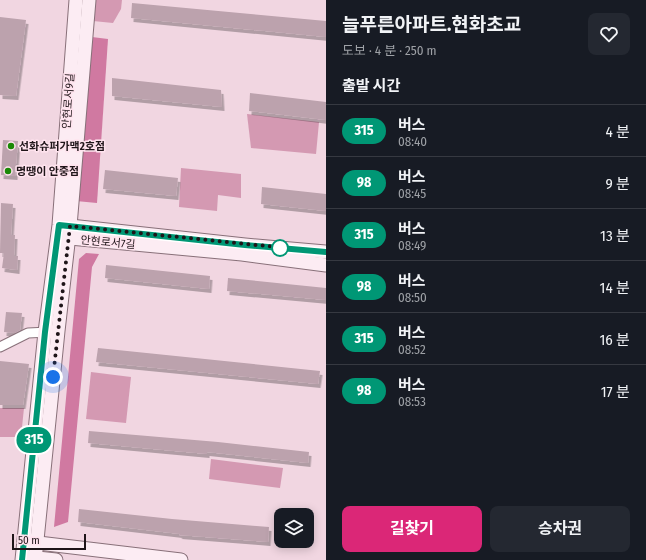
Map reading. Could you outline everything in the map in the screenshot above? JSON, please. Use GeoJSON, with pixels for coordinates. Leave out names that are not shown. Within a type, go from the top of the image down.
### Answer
{"type":"FeatureCollection","features":[{"type":"Feature","properties":{"kind":"street","name":"안현로서9길"},"geometry":{"type":"LineString","coordinates":[[63,231],[76,0]]}},
{"type":"Feature","properties":{"kind":"street"},"geometry":{"type":"LineString","coordinates":[[56,560],[22,558],[63,231],[88,0]]}},
{"type":"Feature","properties":{"kind":"street","name":"안현로서7길"},"geometry":{"type":"LineString","coordinates":[[63,231],[326,252]]}},
{"type":"Feature","properties":{"kind":"street","name":"안현로서7길"},"geometry":{"type":"LineString","coordinates":[[63,231],[326,265]]}},
{"type":"Feature","properties":{"kind":"street"},"geometry":{"type":"LineString","coordinates":[[0,347],[28,333],[51,332]]}},
{"type":"Feature","properties":{"kind":"street"},"geometry":{"type":"LineString","coordinates":[[35,559],[51,332]]}},
{"type":"Feature","properties":{"kind":"street"},"geometry":{"type":"LineString","coordinates":[[23,541],[181,560]]}},
{"type":"Feature","properties":{"kind":"shaded area"},"geometry":{"type":"Polygon","coordinates":[[[96,0],[122,0],[121,9],[113,23],[93,21],[96,0]]]}},
{"type":"Feature","properties":{"kind":"shaded area"},"geometry":{"type":"Polygon","coordinates":[[[92,37],[108,39],[97,203],[76,201],[92,37]]]}},
{"type":"Feature","properties":{"kind":"shaded area"},"geometry":{"type":"Polygon","coordinates":[[[247,114],[319,122],[316,154],[251,148],[247,114]]]}},
{"type":"Feature","properties":{"kind":"shaded area"},"geometry":{"type":"Polygon","coordinates":[[[181,168],[241,174],[241,198],[218,195],[217,211],[179,207],[181,168]]]}},
{"type":"Feature","properties":{"kind":"shaded area"},"geometry":{"type":"Polygon","coordinates":[[[86,253],[99,254],[92,267],[68,522],[54,527],[79,259],[86,253]]]}},
{"type":"Feature","properties":{"kind":"shaded area"},"geometry":{"type":"Polygon","coordinates":[[[91,372],[131,377],[126,423],[86,419],[91,372]]]}},
{"type":"Feature","properties":{"kind":"shaded area"},"geometry":{"type":"Polygon","coordinates":[[[0,408],[24,408],[21,437],[0,437],[0,408]]]}},
{"type":"Feature","properties":{"kind":"shaded area"},"geometry":{"type":"Polygon","coordinates":[[[211,459],[283,468],[280,488],[209,479],[211,459]]]}},
{"type":"Feature","properties":{"kind":"building"},"geometry":{"type":"Polygon","coordinates":[[[132,3],[326,21],[326,37],[131,18],[132,3]]]}},
{"type":"Feature","properties":{"kind":"building"},"geometry":{"type":"Polygon","coordinates":[[[0,17],[26,20],[16,96],[0,95],[0,17]]]}},
{"type":"Feature","properties":{"kind":"building"},"geometry":{"type":"Polygon","coordinates":[[[112,78],[221,90],[222,107],[112,96],[112,78]]]}},
{"type":"Feature","properties":{"kind":"building"},"geometry":{"type":"Polygon","coordinates":[[[250,93],[326,102],[326,120],[249,111],[250,93]]]}},
{"type":"Feature","properties":{"kind":"building"},"geometry":{"type":"Polygon","coordinates":[[[3,140],[18,141],[15,176],[1,175],[3,140]]]}},
{"type":"Feature","properties":{"kind":"building"},"geometry":{"type":"Polygon","coordinates":[[[105,170],[178,178],[176,196],[103,189],[105,170]]]}},
{"type":"Feature","properties":{"kind":"building"},"geometry":{"type":"Polygon","coordinates":[[[262,187],[326,194],[326,211],[261,204],[262,187]]]}},
{"type":"Feature","properties":{"kind":"building"},"geometry":{"type":"Polygon","coordinates":[[[1,203],[13,204],[11,235],[15,235],[14,256],[18,256],[17,270],[2,268],[4,253],[0,253],[1,203]]]}},
{"type":"Feature","properties":{"kind":"building"},"geometry":{"type":"Polygon","coordinates":[[[106,265],[210,276],[209,289],[105,278],[106,265]]]}},
{"type":"Feature","properties":{"kind":"building"},"geometry":{"type":"Polygon","coordinates":[[[228,278],[326,288],[326,300],[227,291],[228,278]]]}},
{"type":"Feature","properties":{"kind":"building"},"geometry":{"type":"Polygon","coordinates":[[[6,312],[22,313],[20,330],[15,333],[4,332],[6,312]]]}},
{"type":"Feature","properties":{"kind":"building"},"geometry":{"type":"Polygon","coordinates":[[[98,348],[320,371],[318,384],[96,362],[98,348]]]}},
{"type":"Feature","properties":{"kind":"building"},"geometry":{"type":"Polygon","coordinates":[[[0,361],[29,364],[23,405],[0,405],[0,361]]]}},
{"type":"Feature","properties":{"kind":"building"},"geometry":{"type":"Polygon","coordinates":[[[89,431],[218,442],[309,452],[308,463],[207,452],[207,454],[88,443],[89,431]]]}},
{"type":"Feature","properties":{"kind":"building"},"geometry":{"type":"Polygon","coordinates":[[[79,509],[269,527],[268,542],[179,535],[180,534],[78,522],[79,509]]]}},
{"type":"Feature","properties":{"kind":"bus line","name":"315"},"geometry":{"type":"LineString","coordinates":[[22,560],[45,332],[59,225],[326,252]]}},
{"type":"Feature","properties":{"kind":"place","name":"선화슈퍼가맥2호점"},"geometry":{"type":"Point","coordinates":[11,146]}},
{"type":"Feature","properties":{"kind":"place","name":"명땡이 안중점"},"geometry":{"type":"Point","coordinates":[8,171]}},
{"type":"Feature","properties":{"kind":"route"},"geometry":{"type":"LineString","coordinates":[[53,377],[70,226],[286,248],[280,248]]}}]}
